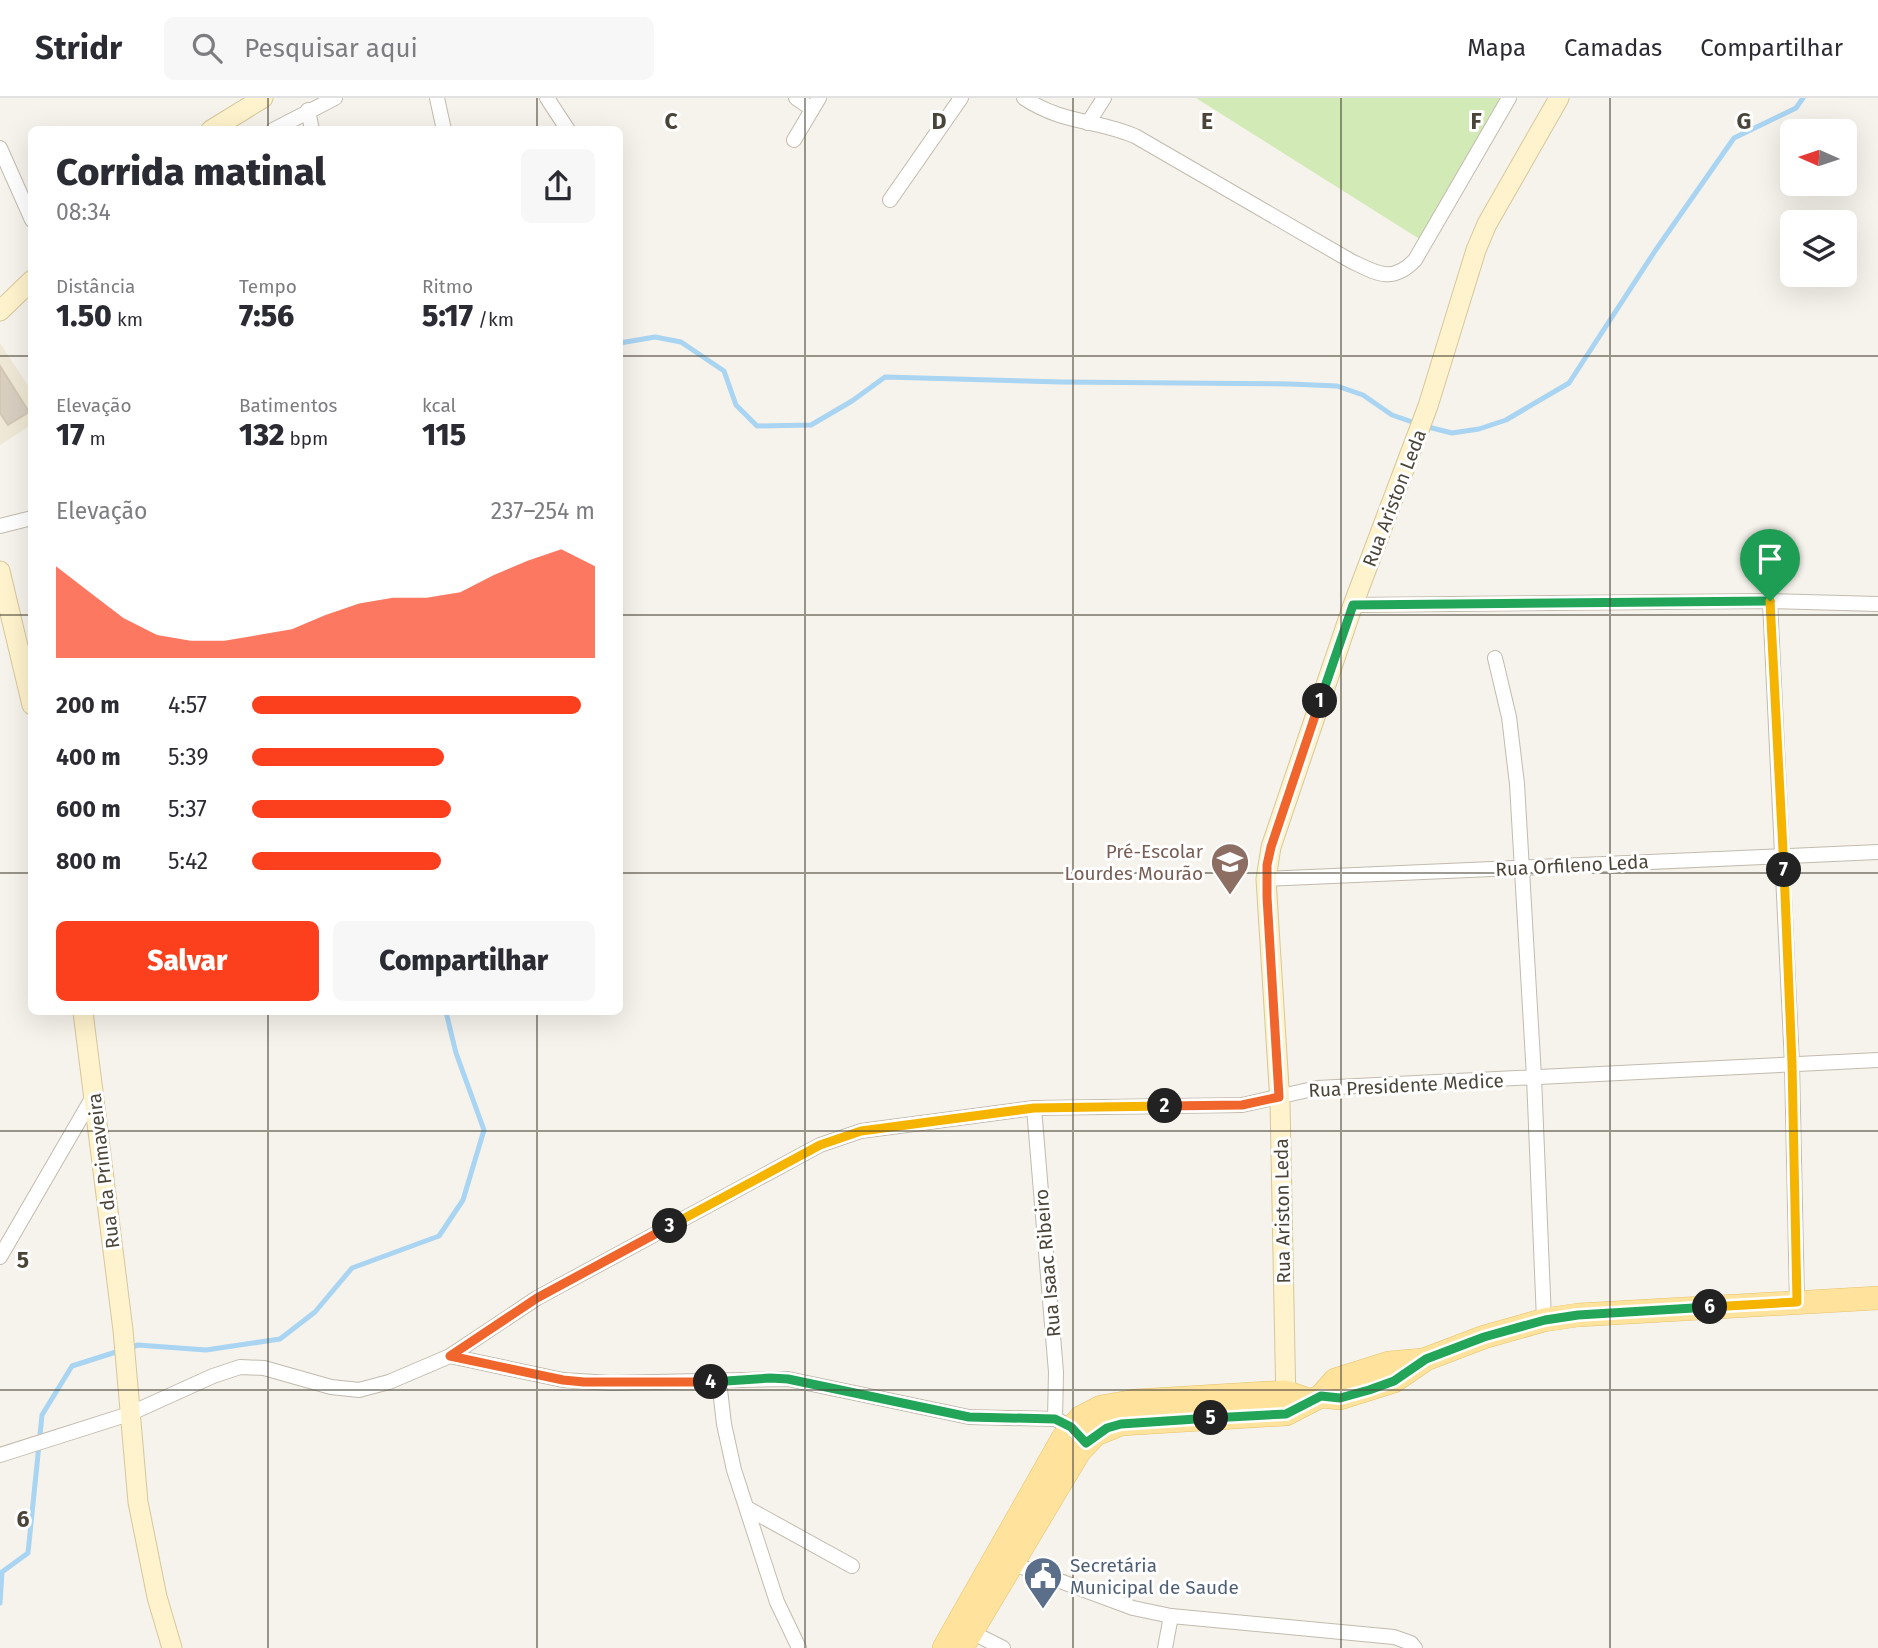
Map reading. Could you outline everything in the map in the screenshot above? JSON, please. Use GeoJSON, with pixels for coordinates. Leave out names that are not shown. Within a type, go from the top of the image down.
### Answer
{"type":"FeatureCollection","features":[{"type":"Feature","properties":{"kind":"main road"},"geometry":{"type":"LineString","coordinates":[[1075,1425],[1107,1428],[1315,1398],[1340,1398],[1394,1381],[1426,1359],[1484,1337],[1545,1320],[1578,1315],[1878,1298]]}},
{"type":"Feature","properties":{"kind":"main road"},"geometry":{"type":"LineString","coordinates":[[944,1648],[1075,1425],[1101,1407],[1135,1401],[1286,1403]]}},
{"type":"Feature","properties":{"kind":"main road"},"geometry":{"type":"LineString","coordinates":[[967,1640],[1011,1563],[1075,1425]]}},
{"type":"Feature","properties":{"kind":"street"},"geometry":{"type":"LineString","coordinates":[[217,126],[262,98]]}},
{"type":"Feature","properties":{"kind":"street"},"geometry":{"type":"LineString","coordinates":[[280,126],[335,98]]}},
{"type":"Feature","properties":{"kind":"street"},"geometry":{"type":"LineString","coordinates":[[437,98],[443,126]]}},
{"type":"Feature","properties":{"kind":"street"},"geometry":{"type":"LineString","coordinates":[[547,98],[565,126]]}},
{"type":"Feature","properties":{"kind":"street"},"geometry":{"type":"LineString","coordinates":[[794,140],[816,103],[796,98]]}},
{"type":"Feature","properties":{"kind":"street"},"geometry":{"type":"LineString","coordinates":[[890,200],[961,98]]}},
{"type":"Feature","properties":{"kind":"street"},"geometry":{"type":"LineString","coordinates":[[1024,98],[1053,114],[1135,136],[1351,261],[1381,275],[1400,272],[1415,260],[1509,98]]}},
{"type":"Feature","properties":{"kind":"street"},"geometry":{"type":"LineString","coordinates":[[1088,123],[1104,98]]}},
{"type":"Feature","properties":{"kind":"street","name":"Rua Ariston Leda"},"geometry":{"type":"LineString","coordinates":[[1286,1403],[1279,1097],[1266,879],[1271,847],[1353,605],[1413,451],[1463,288],[1487,224],[1559,98]]}},
{"type":"Feature","properties":{"kind":"street"},"geometry":{"type":"LineString","coordinates":[[308,110],[311,126]]}},
{"type":"Feature","properties":{"kind":"street"},"geometry":{"type":"LineString","coordinates":[[0,148],[28,211]]}},
{"type":"Feature","properties":{"kind":"street"},"geometry":{"type":"LineString","coordinates":[[0,311],[28,284]]}},
{"type":"Feature","properties":{"kind":"street"},"geometry":{"type":"LineString","coordinates":[[0,526],[28,519]]}},
{"type":"Feature","properties":{"kind":"street"},"geometry":{"type":"LineString","coordinates":[[0,571],[28,688]]}},
{"type":"Feature","properties":{"kind":"street"},"geometry":{"type":"LineString","coordinates":[[1353,605],[1770,601],[1878,604]]}},
{"type":"Feature","properties":{"kind":"street"},"geometry":{"type":"LineString","coordinates":[[1770,601],[1792,1064],[1797,1302]]}},
{"type":"Feature","properties":{"kind":"street"},"geometry":{"type":"LineString","coordinates":[[1495,658],[1514,749],[1534,1077],[1545,1320]]}},
{"type":"Feature","properties":{"kind":"street","name":"Rua Orfileno Leda"},"geometry":{"type":"LineString","coordinates":[[1266,879],[1878,852]]}},
{"type":"Feature","properties":{"kind":"street","name":"Rua da Primaveira"},"geometry":{"type":"LineString","coordinates":[[83,1015],[123,1330],[128,1406],[145,1537],[157,1597],[172,1648]]}},
{"type":"Feature","properties":{"kind":"street","name":"Rua Presidente Medice"},"geometry":{"type":"LineString","coordinates":[[0,1455],[92,1426],[128,1406],[231,1368],[264,1368],[331,1387],[359,1390],[389,1382],[450,1356],[537,1298],[820,1145],[861,1131],[1034,1108],[1242,1105],[1317,1088],[1878,1060]]}},
{"type":"Feature","properties":{"kind":"street"},"geometry":{"type":"LineString","coordinates":[[0,1257],[94,1095]]}},
{"type":"Feature","properties":{"kind":"street","name":"Rua Isaac Ribeiro"},"geometry":{"type":"LineString","coordinates":[[1034,1108],[1056,1372],[1075,1425]]}},
{"type":"Feature","properties":{"kind":"street"},"geometry":{"type":"LineString","coordinates":[[450,1356],[584,1382],[788,1379],[969,1417],[1075,1425]]}},
{"type":"Feature","properties":{"kind":"street"},"geometry":{"type":"LineString","coordinates":[[719,1381],[729,1451],[785,1622],[799,1648]]}},
{"type":"Feature","properties":{"kind":"street"},"geometry":{"type":"LineString","coordinates":[[747,1508],[852,1566]]}},
{"type":"Feature","properties":{"kind":"street"},"geometry":{"type":"LineString","coordinates":[[1011,1563],[1133,1608],[1171,1616],[1409,1643]]}},
{"type":"Feature","properties":{"kind":"street"},"geometry":{"type":"LineString","coordinates":[[1165,1648],[1171,1616]]}},
{"type":"Feature","properties":{"kind":"street"},"geometry":{"type":"LineString","coordinates":[[967,1640],[1003,1648]]}},
{"type":"Feature","properties":{"kind":"shaded area"},"geometry":{"type":"Polygon","coordinates":[[[0,343],[28,386],[28,427],[0,445],[0,343]]]}},
{"type":"Feature","properties":{"kind":"green space"},"geometry":{"type":"Polygon","coordinates":[[[1196,98],[1510,98],[1421,240],[1196,98]]]}},
{"type":"Feature","properties":{"kind":"building"},"geometry":{"type":"Polygon","coordinates":[[[0,366],[28,413],[8,425],[0,413],[0,366]]]}},
{"type":"Feature","properties":{"kind":"waterway"},"geometry":{"type":"LineString","coordinates":[[623,342],[655,337],[681,342],[724,371],[736,405],[757,426],[811,425],[852,401],[885,377],[1337,386],[1363,395],[1392,415],[1424,426],[1452,433],[1479,429],[1506,420],[1569,383],[1655,251],[1734,138],[1796,108],[1803,98]]}},
{"type":"Feature","properties":{"kind":"waterway"},"geometry":{"type":"LineString","coordinates":[[0,1603],[2,1572],[28,1553],[42,1415],[72,1366],[138,1345],[206,1350],[280,1339],[315,1312],[352,1268],[439,1236],[463,1200],[484,1130],[456,1053],[447,1015]]}},
{"type":"Feature","properties":{"kind":"place","name":"Pré-Escolar Lourdes Mourão"},"geometry":{"type":"Point","coordinates":[1230,896]}},
{"type":"Feature","properties":{"kind":"place","name":"Secretária Municipal de Saude"},"geometry":{"type":"Point","coordinates":[1043,1610]}},
{"type":"Feature","properties":{"kind":"route"},"geometry":{"type":"LineString","coordinates":[[1770,601],[1792,1064],[1797,1302],[1578,1315],[1545,1320],[1484,1337],[1426,1359],[1394,1381],[1340,1398],[1321,1396],[1286,1414],[1121,1424],[1107,1428],[1086,1443],[1071,1427],[1055,1419],[969,1417],[788,1379],[584,1382],[450,1356],[537,1298],[820,1145],[840,1137],[861,1131],[1034,1108],[1242,1105],[1279,1097],[1267,865],[1353,605],[1770,601]]}}]}
